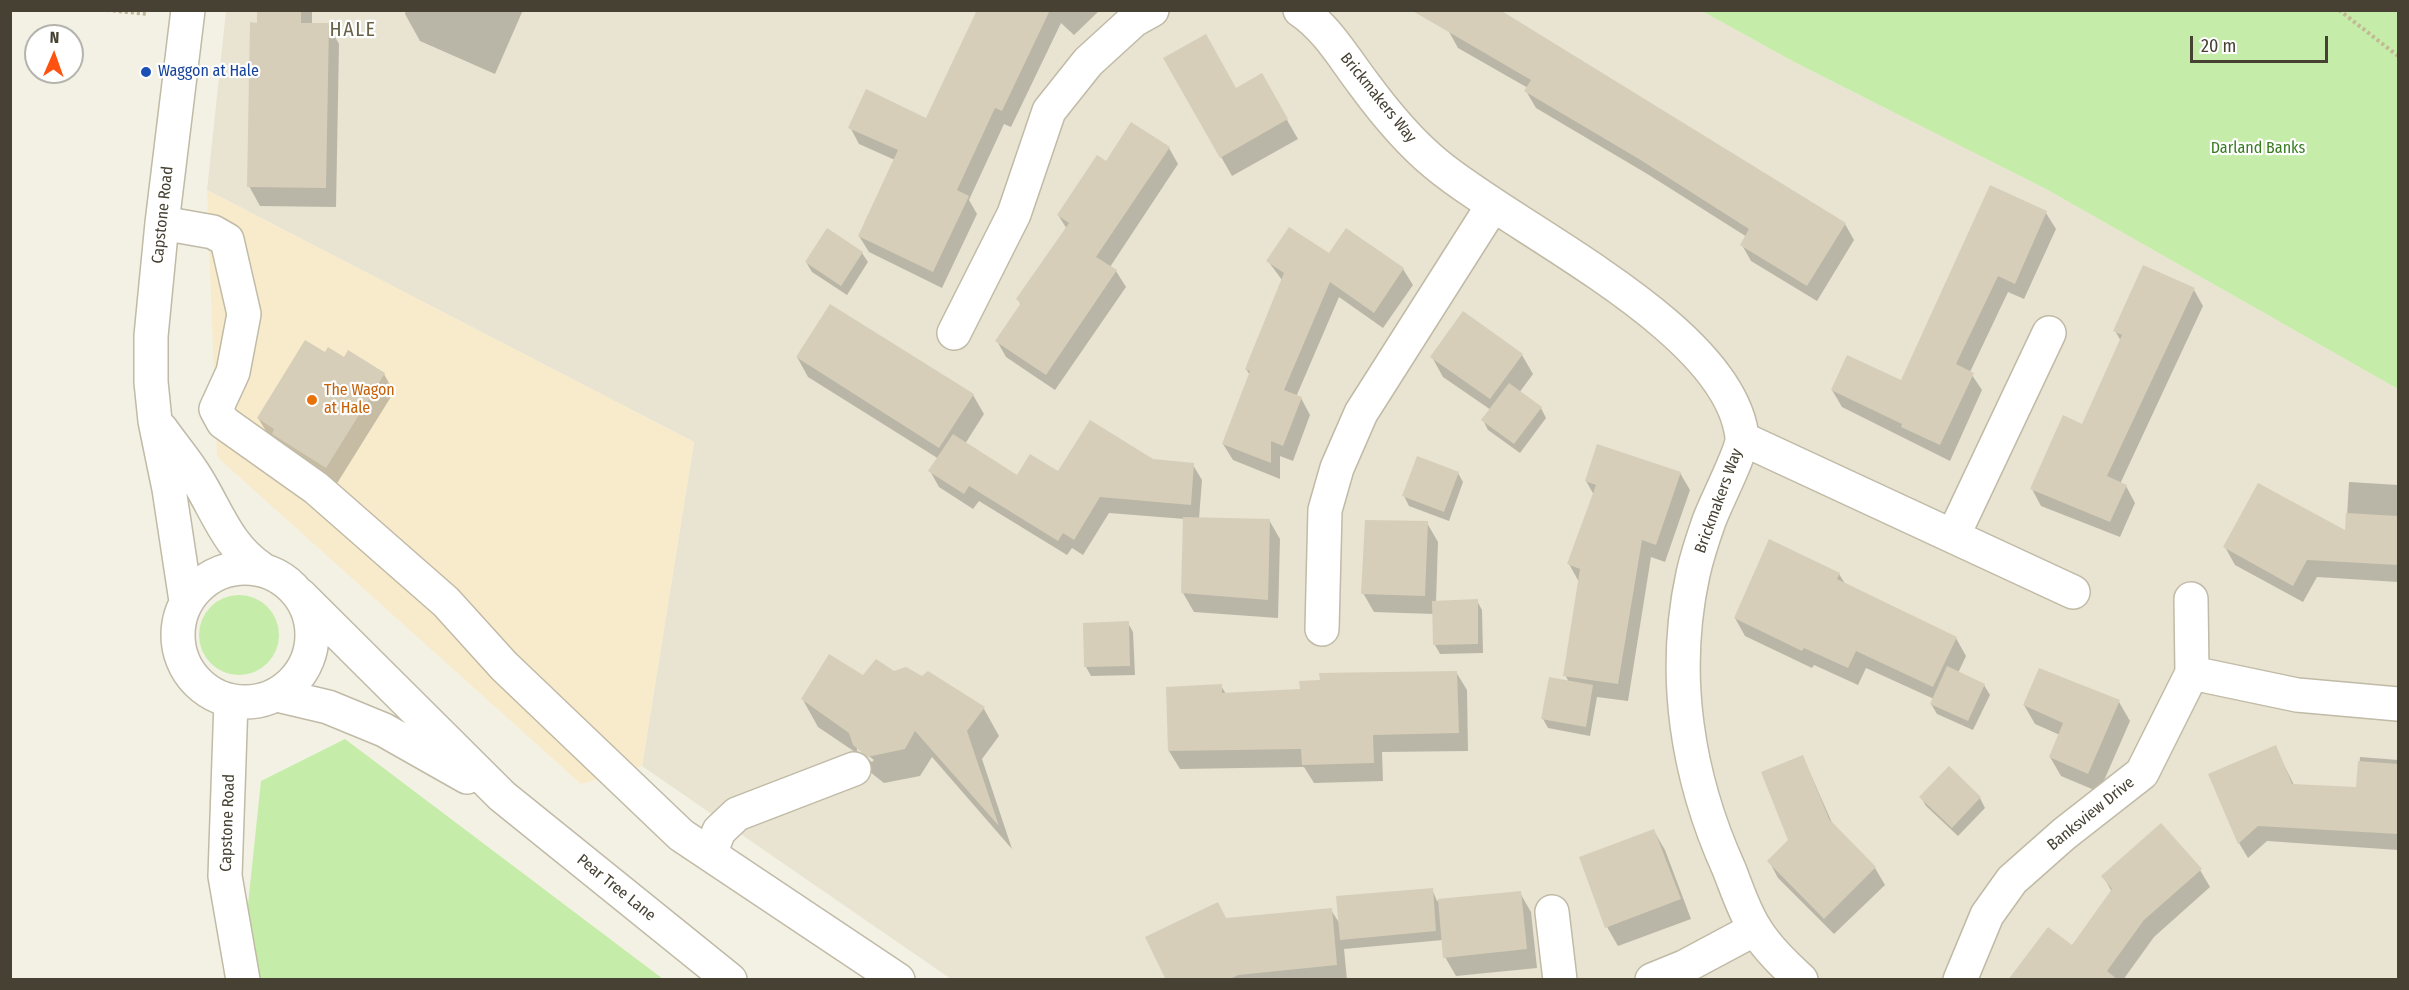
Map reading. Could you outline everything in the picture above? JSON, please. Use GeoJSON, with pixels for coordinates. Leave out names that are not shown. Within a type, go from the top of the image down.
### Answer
{"type":"FeatureCollection","features":[{"type":"Feature","properties":{"kind":"street","name":"Capstone Road"},"geometry":{"type":"LineString","coordinates":[[186,601],[169,489],[155,421],[151,382],[151,336],[162,223],[188,10]]}},
{"type":"Feature","properties":{"kind":"street"},"geometry":{"type":"LineString","coordinates":[[954,333],[1014,214],[1049,111],[1088,62],[1134,20],[1152,10]]}},
{"type":"Feature","properties":{"kind":"street","name":"Brickmakers Way"},"geometry":{"type":"LineString","coordinates":[[1300,10],[1321,28],[1387,114],[1412,142],[1456,180],[1620,287],[1691,349],[1728,394],[1743,440],[1709,522],[1694,574],[1685,631],[1682,691],[1692,766],[1710,827],[1755,929],[1783,963],[1801,980]]}},
{"type":"Feature","properties":{"kind":"street"},"geometry":{"type":"LineString","coordinates":[[1322,629],[1325,510],[1336,468],[1373,393],[1493,205]]}},
{"type":"Feature","properties":{"kind":"street"},"geometry":{"type":"LineString","coordinates":[[162,223],[213,232],[227,240],[244,314],[233,372],[216,409],[224,422],[316,488],[446,602],[504,666],[681,835],[898,980]]}},
{"type":"Feature","properties":{"kind":"street"},"geometry":{"type":"LineString","coordinates":[[1953,536],[2049,333]]}},
{"type":"Feature","properties":{"kind":"street"},"geometry":{"type":"LineString","coordinates":[[155,421],[198,480],[233,543],[245,558],[284,579],[300,595],[310,616],[313,639],[308,662],[295,681],[277,695],[254,702],[231,701],[211,694],[194,681],[183,663],[177,642],[178,621],[186,601],[199,584],[217,573],[240,567],[262,569]]}},
{"type":"Feature","properties":{"kind":"street"},"geometry":{"type":"LineString","coordinates":[[1743,440],[2073,592]]}},
{"type":"Feature","properties":{"kind":"street","name":"Pear Tree Lane"},"geometry":{"type":"LineString","coordinates":[[300,595],[502,796],[730,980]]}},
{"type":"Feature","properties":{"kind":"street","name":"Banksview Drive"},"geometry":{"type":"LineString","coordinates":[[1960,980],[1988,915],[2012,880],[2064,834],[2142,773],[2192,673],[2192,599]]}},
{"type":"Feature","properties":{"kind":"street"},"geometry":{"type":"LineString","coordinates":[[2192,673],[2297,695],[2398,704]]}},
{"type":"Feature","properties":{"kind":"street","name":"Pear Tree Lane"},"geometry":{"type":"LineString","coordinates":[[277,695],[328,707],[384,730],[502,796]]}},
{"type":"Feature","properties":{"kind":"street","name":"Capstone Road"},"geometry":{"type":"LineString","coordinates":[[231,701],[225,876],[243,980]]}},
{"type":"Feature","properties":{"kind":"street"},"geometry":{"type":"LineString","coordinates":[[710,854],[719,831],[737,814],[854,769]]}},
{"type":"Feature","properties":{"kind":"street"},"geometry":{"type":"LineString","coordinates":[[1552,912],[1560,980]]}},
{"type":"Feature","properties":{"kind":"street"},"geometry":{"type":"LineString","coordinates":[[1652,980],[1684,967],[1755,929]]}},
{"type":"Feature","properties":{"kind":"path"},"geometry":{"type":"LineString","coordinates":[[2339,10],[2398,56]]}},
{"type":"Feature","properties":{"kind":"shaded area"},"geometry":{"type":"Polygon","coordinates":[[[226,11],[1702,11],[1796,63],[2046,189],[2398,389],[2398,979],[951,979],[642,766],[694,442],[207,190],[226,11]]]}},
{"type":"Feature","properties":{"kind":"shaded area"},"geometry":{"type":"Polygon","coordinates":[[[207,190],[694,442],[642,766],[581,784],[217,457],[207,190]]]}},
{"type":"Feature","properties":{"kind":"green space","name":"Darland Banks"},"geometry":{"type":"Polygon","coordinates":[[[1702,11],[2398,11],[2398,389],[2046,189],[1796,63],[1702,11]]]}},
{"type":"Feature","properties":{"kind":"green space"},"geometry":{"type":"Polygon","coordinates":[[[239,595],[254,598],[267,607],[276,620],[279,635],[276,650],[267,663],[254,672],[239,675],[224,672],[211,663],[202,650],[199,635],[202,620],[211,607],[224,598],[239,595]]]}},
{"type":"Feature","properties":{"kind":"green space"},"geometry":{"type":"Polygon","coordinates":[[[345,739],[663,979],[260,979],[247,914],[261,781],[345,739]]]}},
{"type":"Feature","properties":{"kind":"building"},"geometry":{"type":"Polygon","coordinates":[[[257,10],[301,10],[301,23],[329,23],[326,188],[247,187],[250,22],[257,23],[257,10]]]}},
{"type":"Feature","properties":{"kind":"building"},"geometry":{"type":"Polygon","coordinates":[[[977,10],[1050,10],[1002,111],[995,108],[957,190],[969,196],[933,272],[858,236],[898,150],[848,128],[866,89],[926,118],[977,10]]]}},
{"type":"Feature","properties":{"kind":"building"},"geometry":{"type":"Polygon","coordinates":[[[1411,10],[1500,10],[1846,223],[1807,286],[1740,245],[1749,229],[1639,159],[1524,91],[1531,80],[1411,10]]]}},
{"type":"Feature","properties":{"kind":"building"},"geometry":{"type":"Polygon","coordinates":[[[1206,34],[1236,88],[1262,73],[1288,119],[1220,158],[1163,58],[1206,34]]]}},
{"type":"Feature","properties":{"kind":"building"},"geometry":{"type":"Polygon","coordinates":[[[1131,122],[1170,147],[1096,257],[1117,270],[1046,375],[995,341],[1021,303],[1016,299],[1069,223],[1057,215],[1097,155],[1106,161],[1131,122]]]}},
{"type":"Feature","properties":{"kind":"building"},"geometry":{"type":"Polygon","coordinates":[[[1990,185],[2047,211],[2015,284],[1998,276],[1956,364],[1974,373],[1940,445],[1831,390],[1847,355],[1901,380],[1990,185]]]}},
{"type":"Feature","properties":{"kind":"building"},"geometry":{"type":"Polygon","coordinates":[[[1289,227],[1329,253],[1346,228],[1404,268],[1374,313],[1330,282],[1284,390],[1302,397],[1283,446],[1271,441],[1271,463],[1222,444],[1250,371],[1245,369],[1284,273],[1266,261],[1289,227]]]}},
{"type":"Feature","properties":{"kind":"building"},"geometry":{"type":"Polygon","coordinates":[[[827,228],[863,252],[841,286],[805,262],[827,228]]]}},
{"type":"Feature","properties":{"kind":"building"},"geometry":{"type":"Polygon","coordinates":[[[2143,265],[2195,288],[2107,476],[2127,485],[2110,522],[2030,489],[2063,415],[2082,424],[2122,335],[2113,331],[2143,265]]]}},
{"type":"Feature","properties":{"kind":"building"},"geometry":{"type":"Polygon","coordinates":[[[830,304],[974,394],[939,448],[796,357],[830,304]]]}},
{"type":"Feature","properties":{"kind":"building"},"geometry":{"type":"Polygon","coordinates":[[[1463,311],[1523,354],[1490,399],[1430,357],[1463,311]]]}},
{"type":"Feature","properties":{"kind":"building","name":"The Wagon at Hale"},"geometry":{"type":"Polygon","coordinates":[[[305,340],[325,352],[328,347],[344,357],[348,350],[385,373],[326,468],[272,434],[274,429],[257,418],[305,340]]]}},
{"type":"Feature","properties":{"kind":"building"},"geometry":{"type":"Polygon","coordinates":[[[1509,383],[1542,407],[1514,444],[1481,420],[1509,383]]]}},
{"type":"Feature","properties":{"kind":"building"},"geometry":{"type":"Polygon","coordinates":[[[1090,420],[1153,459],[1194,463],[1191,505],[1100,497],[1074,540],[1063,533],[1058,541],[969,486],[964,494],[928,471],[953,434],[1017,475],[1030,454],[1058,471],[1090,420]]]}},
{"type":"Feature","properties":{"kind":"building"},"geometry":{"type":"Polygon","coordinates":[[[1597,444],[1681,472],[1656,545],[1642,540],[1618,684],[1563,676],[1580,569],[1567,564],[1596,485],[1585,481],[1597,444]]]}},
{"type":"Feature","properties":{"kind":"building"},"geometry":{"type":"Polygon","coordinates":[[[1417,456],[1459,472],[1444,512],[1402,496],[1417,456]]]}},
{"type":"Feature","properties":{"kind":"building"},"geometry":{"type":"Polygon","coordinates":[[[2258,483],[2345,530],[2346,513],[2398,516],[2398,565],[2307,560],[2293,586],[2223,547],[2258,483]]]}},
{"type":"Feature","properties":{"kind":"building"},"geometry":{"type":"Polygon","coordinates":[[[1183,517],[1270,519],[1268,600],[1181,593],[1183,517]]]}},
{"type":"Feature","properties":{"kind":"building"},"geometry":{"type":"Polygon","coordinates":[[[1365,520],[1428,521],[1425,596],[1361,594],[1365,520]]]}},
{"type":"Feature","properties":{"kind":"building"},"geometry":{"type":"Polygon","coordinates":[[[1769,539],[1840,573],[1837,579],[1957,637],[1933,687],[1856,651],[1848,668],[1804,648],[1802,651],[1734,618],[1769,539]]]}},
{"type":"Feature","properties":{"kind":"building"},"geometry":{"type":"Polygon","coordinates":[[[1478,599],[1478,644],[1433,645],[1432,601],[1478,599]]]}},
{"type":"Feature","properties":{"kind":"building"},"geometry":{"type":"Polygon","coordinates":[[[1129,621],[1130,666],[1084,667],[1083,623],[1129,621]]]}},
{"type":"Feature","properties":{"kind":"building"},"geometry":{"type":"Polygon","coordinates":[[[829,654],[863,675],[876,659],[894,671],[906,667],[922,676],[928,671],[985,707],[967,731],[999,826],[915,731],[905,749],[867,757],[853,745],[849,733],[801,699],[829,654]]]}},
{"type":"Feature","properties":{"kind":"building"},"geometry":{"type":"Polygon","coordinates":[[[1947,666],[1985,684],[1968,721],[1930,704],[1947,666]]]}},
{"type":"Feature","properties":{"kind":"building"},"geometry":{"type":"Polygon","coordinates":[[[2039,668],[2120,700],[2088,774],[2049,757],[2063,723],[2023,705],[2039,668]]]}},
{"type":"Feature","properties":{"kind":"building"},"geometry":{"type":"Polygon","coordinates":[[[1457,671],[1459,733],[1373,735],[1374,763],[1302,765],[1301,749],[1168,751],[1166,687],[1222,684],[1222,693],[1300,689],[1299,681],[1320,680],[1319,673],[1457,671]]]}},
{"type":"Feature","properties":{"kind":"building"},"geometry":{"type":"Polygon","coordinates":[[[1549,677],[1593,685],[1586,727],[1541,719],[1549,677]]]}},
{"type":"Feature","properties":{"kind":"building"},"geometry":{"type":"Polygon","coordinates":[[[2276,745],[2292,784],[2356,787],[2358,761],[2398,764],[2398,834],[2258,826],[2238,844],[2208,774],[2276,745]]]}},
{"type":"Feature","properties":{"kind":"building"},"geometry":{"type":"Polygon","coordinates":[[[1803,755],[1829,819],[1876,867],[1824,919],[1767,861],[1788,840],[1761,772],[1803,755]]]}},
{"type":"Feature","properties":{"kind":"building"},"geometry":{"type":"Polygon","coordinates":[[[1949,766],[1981,797],[1952,828],[1919,797],[1949,766]]]}},
{"type":"Feature","properties":{"kind":"building"},"geometry":{"type":"Polygon","coordinates":[[[2161,823],[2202,869],[2144,920],[2107,971],[2118,980],[2008,980],[2048,927],[2072,945],[2112,889],[2101,876],[2161,823]]]}},
{"type":"Feature","properties":{"kind":"building"},"geometry":{"type":"Polygon","coordinates":[[[1654,829],[1681,899],[1605,928],[1579,857],[1654,829]]]}},
{"type":"Feature","properties":{"kind":"building"},"geometry":{"type":"Polygon","coordinates":[[[1433,888],[1436,931],[1340,940],[1336,896],[1433,888]]]}},
{"type":"Feature","properties":{"kind":"building"},"geometry":{"type":"Polygon","coordinates":[[[1521,891],[1527,949],[1443,958],[1438,899],[1521,891]]]}},
{"type":"Feature","properties":{"kind":"building"},"geometry":{"type":"Polygon","coordinates":[[[1218,902],[1226,918],[1332,908],[1337,965],[1238,975],[1228,980],[1166,980],[1145,937],[1218,902]]]}},
{"type":"Feature","properties":{"kind":"place","name":"Waggon at Hale"},"geometry":{"type":"Point","coordinates":[146,72]}},
{"type":"Feature","properties":{"kind":"place","name":"The Wagon at Hale"},"geometry":{"type":"Point","coordinates":[312,400]}},
{"type":"Feature","properties":{"kind":"district","name":"HALE"},"geometry":{"type":"Point","coordinates":[353,30]}}]}
